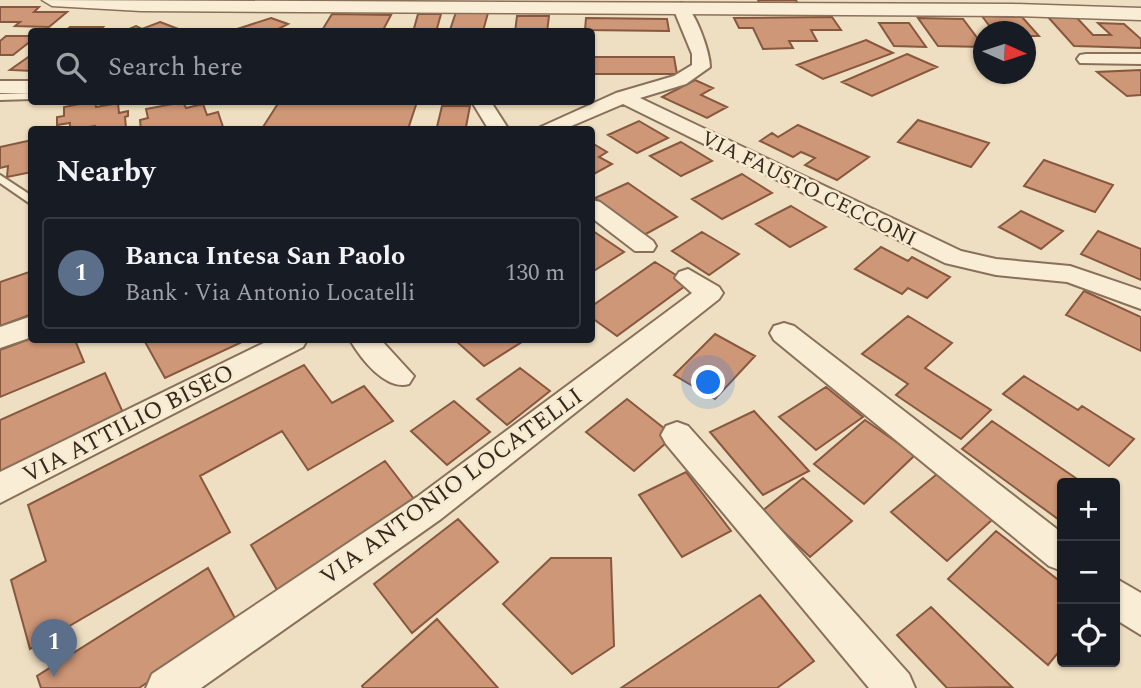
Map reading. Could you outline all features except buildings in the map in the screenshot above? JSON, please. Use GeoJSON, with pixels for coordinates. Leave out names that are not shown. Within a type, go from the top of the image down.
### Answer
{"type":"FeatureCollection","features":[{"type":"Feature","properties":{"kind":"street"},"geometry":{"type":"LineString","coordinates":[[52,0],[141,5],[681,8],[1135,16]]}},
{"type":"Feature","properties":{"kind":"street"},"geometry":{"type":"LineString","coordinates":[[554,126],[623,97],[680,80],[701,66],[701,54],[681,8]]}},
{"type":"Feature","properties":{"kind":"street"},"geometry":{"type":"LineString","coordinates":[[1086,59],[1141,59]]}},
{"type":"Feature","properties":{"kind":"street"},"geometry":{"type":"LineString","coordinates":[[0,87],[28,87]]}},
{"type":"Feature","properties":{"kind":"street","name":"VIA FAUSTO CECCONI"},"geometry":{"type":"LineString","coordinates":[[623,97],[954,257],[983,265],[1076,275],[1141,300]]}},
{"type":"Feature","properties":{"kind":"street"},"geometry":{"type":"LineString","coordinates":[[484,105],[497,126]]}},
{"type":"Feature","properties":{"kind":"street"},"geometry":{"type":"LineString","coordinates":[[595,209],[644,246]]}},
{"type":"Feature","properties":{"kind":"street","name":"VIA ANTONIO LOCATELLI"},"geometry":{"type":"LineString","coordinates":[[166,688],[429,508],[710,293],[688,278]]}},
{"type":"Feature","properties":{"kind":"street"},"geometry":{"type":"LineString","coordinates":[[0,338],[28,328]]}},
{"type":"Feature","properties":{"kind":"street"},"geometry":{"type":"LineString","coordinates":[[784,333],[1057,550]]}},
{"type":"Feature","properties":{"kind":"street","name":"VIA ATTILIO BISEO"},"geometry":{"type":"LineString","coordinates":[[0,488],[287,343]]}},
{"type":"Feature","properties":{"kind":"street"},"geometry":{"type":"LineString","coordinates":[[367,343],[398,376]]}},
{"type":"Feature","properties":{"kind":"street"},"geometry":{"type":"LineString","coordinates":[[677,435],[895,688]]}},
{"type":"Feature","properties":{"kind":"street"},"geometry":{"type":"LineString","coordinates":[[1120,600],[1141,617]]}},
{"type":"Feature","properties":{"kind":"lane"},"geometry":{"type":"LineString","coordinates":[[0,97],[28,96]]}},
{"type":"Feature","properties":{"kind":"lane"},"geometry":{"type":"LineString","coordinates":[[0,178],[28,199]]}},
{"type":"Feature","properties":{"kind":"place","name":"Banca Intesa San Paolo"},"geometry":{"type":"Point","coordinates":[54,677]}}]}
